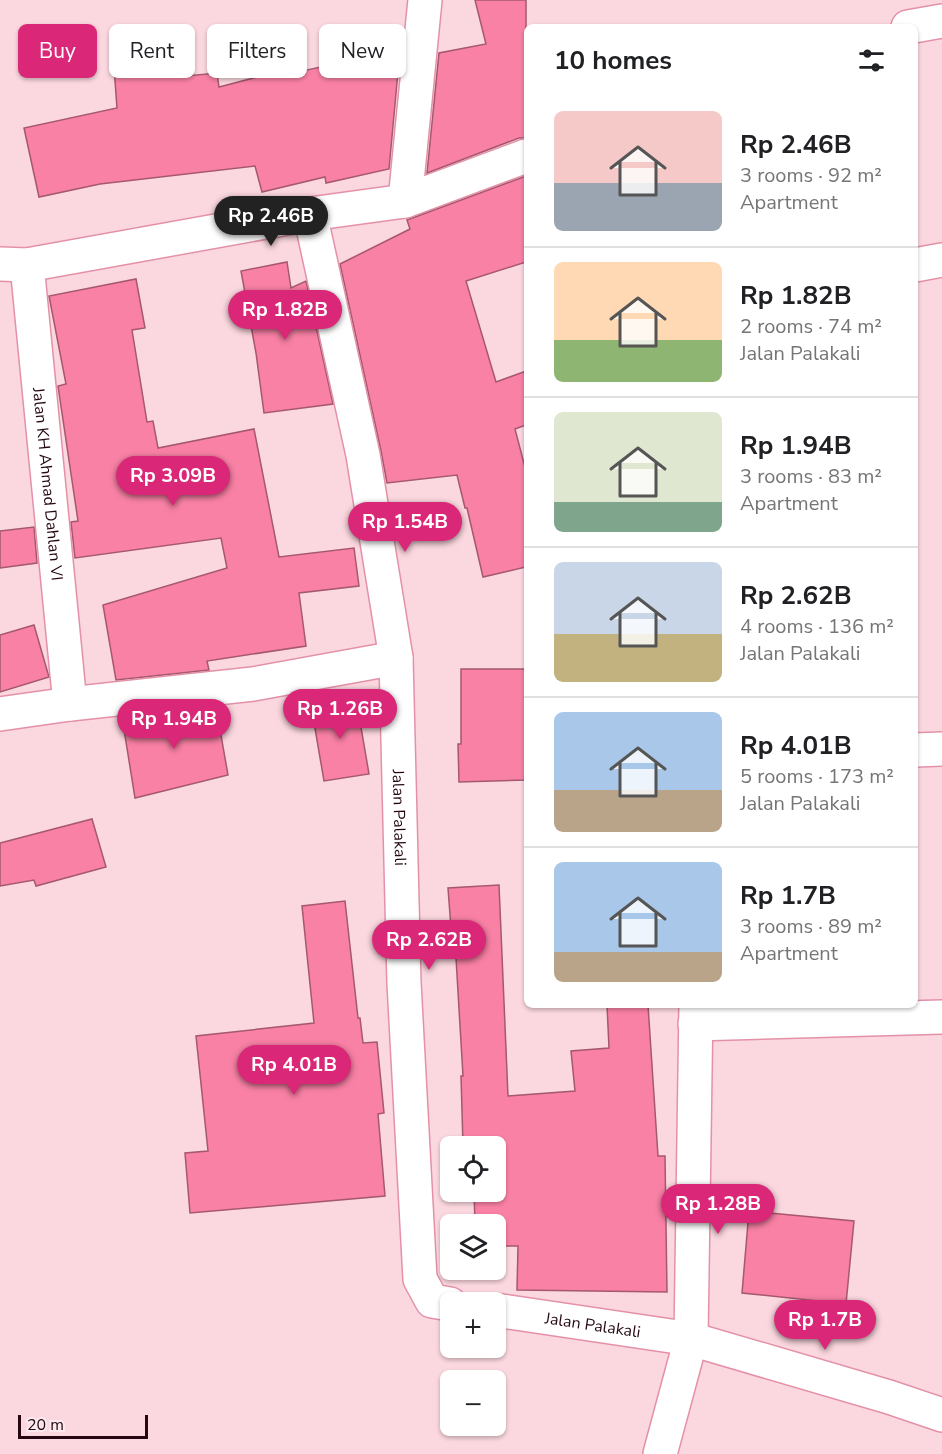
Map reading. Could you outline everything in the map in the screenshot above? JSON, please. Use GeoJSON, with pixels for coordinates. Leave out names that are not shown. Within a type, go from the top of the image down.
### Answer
{"type":"FeatureCollection","features":[{"type":"Feature","properties":{"kind":"street"},"geometry":{"type":"LineString","coordinates":[[405,201],[425,0]]}},
{"type":"Feature","properties":{"kind":"street"},"geometry":{"type":"LineString","coordinates":[[918,25],[942,21]]}},
{"type":"Feature","properties":{"kind":"street","name":"Jalan KH Ahmad Dahlan VI"},"geometry":{"type":"LineString","coordinates":[[70,704],[13,264],[310,214],[405,201],[524,157]]}},
{"type":"Feature","properties":{"kind":"street","name":"Jalan Palakali"},"geometry":{"type":"LineString","coordinates":[[310,214],[363,455],[396,658],[404,983],[420,1279],[432,1301],[440,1302]]}},
{"type":"Feature","properties":{"kind":"street"},"geometry":{"type":"LineString","coordinates":[[918,264],[942,260]]}},
{"type":"Feature","properties":{"kind":"street"},"geometry":{"type":"LineString","coordinates":[[0,714],[253,684],[396,658]]}},
{"type":"Feature","properties":{"kind":"street"},"geometry":{"type":"LineString","coordinates":[[918,750],[942,749]]}},
{"type":"Feature","properties":{"kind":"street"},"geometry":{"type":"LineString","coordinates":[[660,1454],[691,1339],[696,1015],[942,1017]]}},
{"type":"Feature","properties":{"kind":"street","name":"Jalan Palakali"},"geometry":{"type":"LineString","coordinates":[[506,1312],[691,1339],[889,1397],[942,1415]]}},
{"type":"Feature","properties":{"kind":"building"},"geometry":{"type":"Polygon","coordinates":[[[475,0],[526,0],[524,138],[427,173],[439,53],[486,44],[475,0]]]}},
{"type":"Feature","properties":{"kind":"building"},"geometry":{"type":"Polygon","coordinates":[[[319,67],[319,78],[397,78],[389,169],[326,183],[325,177],[262,192],[255,166],[100,184],[39,197],[24,128],[117,108],[115,78],[195,78],[195,75],[207,74],[207,78],[218,78],[219,87],[254,78],[307,78],[307,70],[319,67]]]}},
{"type":"Feature","properties":{"kind":"building"},"geometry":{"type":"Polygon","coordinates":[[[524,177],[524,263],[466,281],[496,382],[524,372],[524,426],[515,429],[524,463],[524,567],[483,577],[457,475],[387,483],[340,264],[410,229],[407,220],[524,177]]]}},
{"type":"Feature","properties":{"kind":"building"},"geometry":{"type":"Polygon","coordinates":[[[287,262],[291,288],[306,281],[333,404],[264,413],[241,271],[287,262]]]}},
{"type":"Feature","properties":{"kind":"building"},"geometry":{"type":"Polygon","coordinates":[[[136,279],[145,328],[132,330],[147,422],[153,421],[158,448],[254,429],[279,557],[354,548],[359,586],[299,593],[306,646],[207,661],[209,670],[116,680],[103,605],[227,568],[221,538],[75,558],[71,522],[78,521],[58,386],[66,384],[49,296],[136,279]]]}},
{"type":"Feature","properties":{"kind":"building"},"geometry":{"type":"Polygon","coordinates":[[[34,527],[37,563],[0,568],[0,531],[34,527]]]}},
{"type":"Feature","properties":{"kind":"building"},"geometry":{"type":"Polygon","coordinates":[[[34,625],[49,677],[0,692],[0,635],[34,625]]]}},
{"type":"Feature","properties":{"kind":"building"},"geometry":{"type":"Polygon","coordinates":[[[461,669],[524,669],[524,780],[459,782],[458,744],[461,744],[461,669]]]}},
{"type":"Feature","properties":{"kind":"building"},"geometry":{"type":"Polygon","coordinates":[[[356,698],[369,774],[324,781],[311,705],[356,698]]]}},
{"type":"Feature","properties":{"kind":"building"},"geometry":{"type":"Polygon","coordinates":[[[216,707],[228,775],[135,798],[122,717],[216,707]]]}},
{"type":"Feature","properties":{"kind":"building"},"geometry":{"type":"Polygon","coordinates":[[[92,819],[106,867],[36,886],[34,880],[0,886],[0,843],[92,819]]]}},
{"type":"Feature","properties":{"kind":"building"},"geometry":{"type":"Polygon","coordinates":[[[499,885],[508,1096],[575,1091],[571,1051],[609,1048],[607,1008],[648,1008],[658,1156],[665,1156],[667,1292],[517,1290],[518,1246],[506,1246],[506,1214],[475,1214],[474,1202],[506,1202],[506,1136],[463,1136],[461,1076],[463,1076],[455,941],[452,941],[448,888],[499,885]]]}},
{"type":"Feature","properties":{"kind":"building"},"geometry":{"type":"Polygon","coordinates":[[[345,901],[358,1018],[360,1018],[363,1043],[377,1042],[384,1113],[378,1114],[385,1196],[190,1213],[185,1153],[208,1151],[196,1036],[314,1023],[302,906],[345,901]]]}},
{"type":"Feature","properties":{"kind":"building"},"geometry":{"type":"Polygon","coordinates":[[[749,1211],[854,1221],[846,1304],[742,1293],[749,1211]]]}}]}
